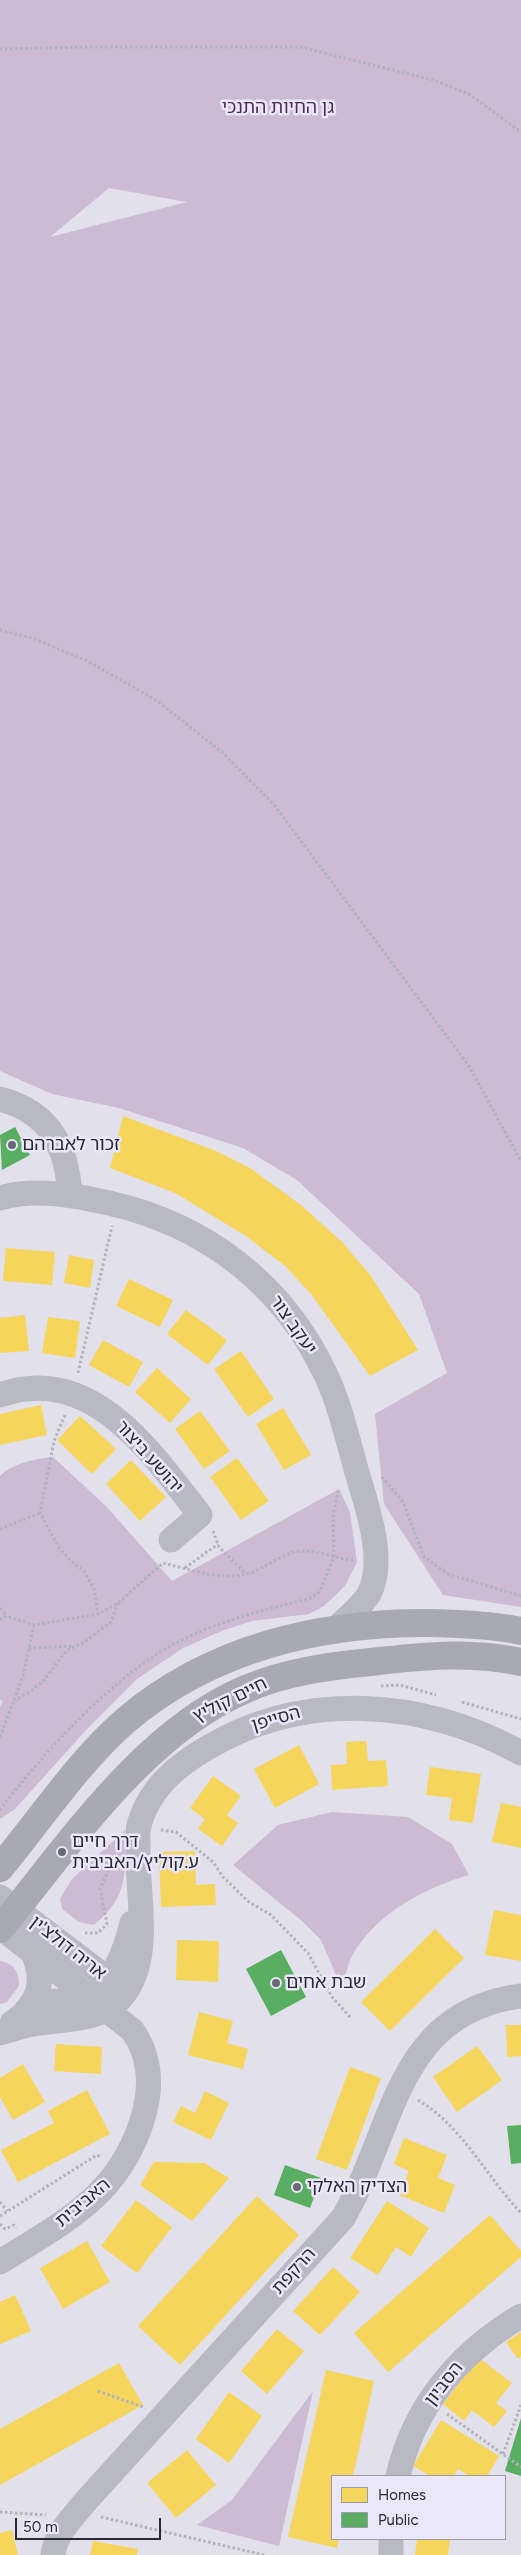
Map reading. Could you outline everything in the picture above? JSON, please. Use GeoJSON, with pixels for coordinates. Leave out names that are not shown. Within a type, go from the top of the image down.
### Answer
{"type":"FeatureCollection","features":[{"type":"Feature","properties":{"kind":"main road","name":"חיים קוליץ"},"geometry":{"type":"LineString","coordinates":[[0,1868],[96,1751],[124,1722],[158,1695],[225,1660],[304,1634],[390,1623],[460,1624],[521,1631]]}},
{"type":"Feature","properties":{"kind":"main road","name":"חיים קוליץ"},"geometry":{"type":"LineString","coordinates":[[4,1918],[140,1764],[188,1720],[221,1701],[246,1689],[281,1677],[336,1666],[457,1654],[521,1662]]}},
{"type":"Feature","properties":{"kind":"street"},"geometry":{"type":"LineString","coordinates":[[0,1099],[33,1112],[52,1132],[64,1152],[70,1195]]}},
{"type":"Feature","properties":{"kind":"street","name":"יעקב צור"},"geometry":{"type":"LineString","coordinates":[[0,1198],[44,1192],[70,1195],[158,1216],[196,1234],[232,1258],[272,1292],[300,1331],[326,1374],[340,1410],[359,1479],[368,1512],[377,1560],[375,1578],[368,1595],[334,1629]]}},
{"type":"Feature","properties":{"kind":"street","name":"יהושע ביצור"},"geometry":{"type":"LineString","coordinates":[[0,1395],[42,1387],[73,1394],[88,1400],[112,1416],[157,1459],[200,1515]]}},
{"type":"Feature","properties":{"kind":"street"},"geometry":{"type":"LineString","coordinates":[[171,1540],[200,1515]]}},
{"type":"Feature","properties":{"kind":"street","name":"הסייפן"},"geometry":{"type":"LineString","coordinates":[[99,2003],[123,1996],[138,1962],[142,1933],[138,1896],[138,1827],[146,1804],[162,1782],[186,1760],[247,1727],[283,1715],[340,1707],[400,1712],[436,1720],[471,1731],[521,1753]]}},
{"type":"Feature","properties":{"kind":"street","name":"הסייפן"},"geometry":{"type":"LineString","coordinates":[[99,2003],[108,1979],[126,1943],[138,1896]]}},
{"type":"Feature","properties":{"kind":"street","name":"אריה דולצ'ין"},"geometry":{"type":"LineString","coordinates":[[4,1918],[32,1950],[99,2003]]}},
{"type":"Feature","properties":{"kind":"street","name":"אריה דולצ'ין"},"geometry":{"type":"LineString","coordinates":[[4,1918],[108,1979]]}},
{"type":"Feature","properties":{"kind":"street"},"geometry":{"type":"LineString","coordinates":[[0,2033],[30,2007],[40,1986],[39,1968],[32,1950]]}},
{"type":"Feature","properties":{"kind":"street","name":"הרקפת"},"geometry":{"type":"LineString","coordinates":[[53,2555],[54,2546],[66,2524],[343,2218],[361,2184],[410,2067],[424,2048],[458,2017],[480,2005],[521,1996]]}},
{"type":"Feature","properties":{"kind":"street"},"geometry":{"type":"LineString","coordinates":[[20,2017],[45,2003],[99,2003]]}},
{"type":"Feature","properties":{"kind":"street"},"geometry":{"type":"LineString","coordinates":[[0,2033],[30,2024],[91,2016],[99,2003]]}},
{"type":"Feature","properties":{"kind":"street","name":"האביבית"},"geometry":{"type":"LineString","coordinates":[[0,2262],[70,2218],[96,2197],[111,2182],[128,2156],[140,2129],[147,2102],[149,2079],[146,2059],[132,2030],[99,2003]]}},
{"type":"Feature","properties":{"kind":"street","name":"הסביון"},"geometry":{"type":"LineString","coordinates":[[398,2475],[410,2439],[428,2400],[454,2368],[483,2341],[521,2316]]}},
{"type":"Feature","properties":{"kind":"street"},"geometry":{"type":"LineString","coordinates":[[391,2540],[391,2555]]}},
{"type":"Feature","properties":{"kind":"path"},"geometry":{"type":"LineString","coordinates":[[0,49],[300,47],[433,80],[469,94],[521,132]]}},
{"type":"Feature","properties":{"kind":"path"},"geometry":{"type":"LineString","coordinates":[[0,630],[35,639],[87,661],[156,700],[223,753],[275,806],[469,1066],[521,1162]]}},
{"type":"Feature","properties":{"kind":"path"},"geometry":{"type":"LineString","coordinates":[[0,1810],[52,1748],[127,1675],[177,1642],[225,1621],[311,1598],[320,1591],[334,1557],[333,1517],[339,1489],[347,1478],[381,1477],[403,1502],[424,1557],[448,1574],[521,1596]]}},
{"type":"Feature","properties":{"kind":"path"},"geometry":{"type":"LineString","coordinates":[[0,1530],[40,1514]]}},
{"type":"Feature","properties":{"kind":"path"},"geometry":{"type":"LineString","coordinates":[[200,1515],[212,1527],[218,1544],[246,1574]]}},
{"type":"Feature","properties":{"kind":"path"},"geometry":{"type":"LineString","coordinates":[[185,1568],[218,1544]]}},
{"type":"Feature","properties":{"kind":"path"},"geometry":{"type":"LineString","coordinates":[[0,1608],[6,1616],[34,1626],[98,1614],[118,1602],[163,1562],[214,1575],[246,1574],[298,1551],[316,1551],[334,1557],[377,1560]]}},
{"type":"Feature","properties":{"kind":"path"},"geometry":{"type":"LineString","coordinates":[[14,1701],[31,1692],[44,1680],[66,1650],[77,1646],[111,1622],[118,1602]]}},
{"type":"Feature","properties":{"kind":"path"},"geometry":{"type":"LineString","coordinates":[[0,1620],[6,1616]]}},
{"type":"Feature","properties":{"kind":"path"},"geometry":{"type":"LineString","coordinates":[[0,1738],[14,1701],[34,1626]]}},
{"type":"Feature","properties":{"kind":"path"},"geometry":{"type":"LineString","coordinates":[[29,1648],[77,1646]]}},
{"type":"Feature","properties":{"kind":"path"},"geometry":{"type":"LineString","coordinates":[[371,1687],[400,1685],[446,1698]]}},
{"type":"Feature","properties":{"kind":"path"},"geometry":{"type":"LineString","coordinates":[[455,1700],[521,1719]]}},
{"type":"Feature","properties":{"kind":"path"},"geometry":{"type":"LineString","coordinates":[[138,1827],[176,1832],[203,1853],[230,1884],[249,1902],[271,1915],[308,1953],[332,1997],[350,2016]]}},
{"type":"Feature","properties":{"kind":"path"},"geometry":{"type":"LineString","coordinates":[[80,1930],[98,1933],[107,1924],[100,1889],[118,1848]]}},
{"type":"Feature","properties":{"kind":"path"},"geometry":{"type":"LineString","coordinates":[[400,2088],[447,2120],[501,2192],[521,2213]]}},
{"type":"Feature","properties":{"kind":"path"},"geometry":{"type":"LineString","coordinates":[[0,2216],[97,2155]]}},
{"type":"Feature","properties":{"kind":"path"},"geometry":{"type":"LineString","coordinates":[[0,2202],[7,2211]]}},
{"type":"Feature","properties":{"kind":"path"},"geometry":{"type":"LineString","coordinates":[[98,2391],[164,2414]]}},
{"type":"Feature","properties":{"kind":"path"},"geometry":{"type":"LineString","coordinates":[[428,2400],[521,2467]]}},
{"type":"Feature","properties":{"kind":"path"},"geometry":{"type":"LineString","coordinates":[[503,2454],[521,2406]]}},
{"type":"Feature","properties":{"kind":"path"},"geometry":{"type":"LineString","coordinates":[[0,2512],[50,2515],[77,2512],[264,2555]]}},
{"type":"Feature","properties":{"kind":"green space","name":"גן החיות התנכי"},"geometry":{"type":"Polygon","coordinates":[[[0,0],[521,0],[521,1607],[443,1595],[384,1504],[375,1414],[447,1373],[419,1294],[297,1180],[243,1148],[119,1108],[52,1094],[0,1071],[0,0]],[[109,188],[50,237],[187,202],[109,188]]]}},
{"type":"Feature","properties":{"kind":"green space"},"geometry":{"type":"Polygon","coordinates":[[[53,1457],[107,1507],[172,1581],[339,1489],[350,1512],[357,1562],[345,1586],[324,1606],[309,1614],[252,1621],[224,1630],[183,1648],[137,1679],[87,1729],[15,1809],[0,1819],[0,1706],[3,1702],[0,1699],[0,1476],[18,1465],[32,1460],[53,1457]]]}},
{"type":"Feature","properties":{"kind":"green space"},"geometry":{"type":"Polygon","coordinates":[[[332,1812],[408,1817],[452,1844],[469,1875],[420,1894],[390,1913],[377,1924],[354,1952],[348,1965],[342,1989],[321,1940],[302,1921],[233,1865],[278,1825],[332,1812]]]}},
{"type":"Feature","properties":{"kind":"green space"},"geometry":{"type":"Polygon","coordinates":[[[125,1830],[125,1871],[120,1893],[106,1914],[94,1925],[79,1922],[62,1909],[60,1899],[72,1879],[125,1830]]]}},
{"type":"Feature","properties":{"kind":"green space"},"geometry":{"type":"Polygon","coordinates":[[[0,1961],[9,1964],[15,1969],[19,1986],[7,2002],[0,2004],[0,1961]]]}},
{"type":"Feature","properties":{"kind":"green space"},"geometry":{"type":"Polygon","coordinates":[[[313,2391],[279,2546],[197,2525],[232,2500],[313,2391]]]}},
{"type":"Feature","properties":{"kind":"building: Homes"},"geometry":{"type":"Polygon","coordinates":[[[123,1116],[216,1151],[250,1168],[301,1205],[342,1242],[371,1276],[418,1350],[370,1376],[311,1294],[285,1266],[246,1236],[175,1193],[110,1168],[123,1116]]]}},
{"type":"Feature","properties":{"kind":"building: Homes"},"geometry":{"type":"Polygon","coordinates":[[[6,1248],[55,1252],[52,1285],[3,1281],[6,1248]]]}},
{"type":"Feature","properties":{"kind":"building: Homes"},"geometry":{"type":"Polygon","coordinates":[[[69,1255],[94,1260],[90,1288],[64,1283],[69,1255]]]}},
{"type":"Feature","properties":{"kind":"building: Homes"},"geometry":{"type":"Polygon","coordinates":[[[129,1279],[173,1300],[160,1327],[116,1306],[129,1279]]]}},
{"type":"Feature","properties":{"kind":"building: Homes"},"geometry":{"type":"Polygon","coordinates":[[[186,1310],[227,1340],[208,1365],[167,1334],[186,1310]]]}},
{"type":"Feature","properties":{"kind":"building: Homes"},"geometry":{"type":"Polygon","coordinates":[[[25,1315],[29,1351],[0,1353],[0,1318],[25,1315]]]}},
{"type":"Feature","properties":{"kind":"building: Homes"},"geometry":{"type":"Polygon","coordinates":[[[48,1317],[80,1321],[75,1358],[42,1353],[48,1317]]]}},
{"type":"Feature","properties":{"kind":"building: Homes"},"geometry":{"type":"Polygon","coordinates":[[[103,1340],[143,1362],[129,1387],[89,1365],[103,1340]]]}},
{"type":"Feature","properties":{"kind":"building: Homes"},"geometry":{"type":"Polygon","coordinates":[[[241,1351],[274,1399],[248,1417],[214,1369],[241,1351]]]}},
{"type":"Feature","properties":{"kind":"building: Homes"},"geometry":{"type":"Polygon","coordinates":[[[157,1368],[191,1399],[170,1423],[135,1392],[157,1368]]]}},
{"type":"Feature","properties":{"kind":"building: Homes"},"geometry":{"type":"Polygon","coordinates":[[[41,1405],[47,1435],[0,1445],[0,1414],[41,1405]]]}},
{"type":"Feature","properties":{"kind":"building: Homes"},"geometry":{"type":"Polygon","coordinates":[[[283,1408],[311,1455],[284,1470],[256,1424],[283,1408]]]}},
{"type":"Feature","properties":{"kind":"building: Homes"},"geometry":{"type":"Polygon","coordinates":[[[200,1411],[230,1451],[204,1469],[175,1429],[200,1411]]]}},
{"type":"Feature","properties":{"kind":"building: Homes"},"geometry":{"type":"Polygon","coordinates":[[[80,1416],[116,1449],[92,1474],[57,1440],[80,1416]]]}},
{"type":"Feature","properties":{"kind":"building: Homes"},"geometry":{"type":"Polygon","coordinates":[[[237,1458],[269,1501],[241,1520],[210,1477],[237,1458]]]}},
{"type":"Feature","properties":{"kind":"building: Homes"},"geometry":{"type":"Polygon","coordinates":[[[131,1460],[166,1497],[140,1521],[106,1484],[131,1460]]]}},
{"type":"Feature","properties":{"kind":"building: Homes"},"geometry":{"type":"Polygon","coordinates":[[[366,1741],[368,1761],[386,1760],[388,1786],[332,1790],[331,1765],[347,1764],[346,1742],[366,1741]]]}},
{"type":"Feature","properties":{"kind":"building: Homes"},"geometry":{"type":"Polygon","coordinates":[[[299,1745],[319,1784],[275,1808],[254,1769],[299,1745]]]}},
{"type":"Feature","properties":{"kind":"building: Homes"},"geometry":{"type":"Polygon","coordinates":[[[430,1767],[481,1774],[473,1823],[449,1820],[452,1798],[426,1795],[430,1767]]]}},
{"type":"Feature","properties":{"kind":"building: Homes"},"geometry":{"type":"Polygon","coordinates":[[[213,1776],[241,1796],[227,1815],[238,1823],[222,1846],[198,1829],[205,1819],[190,1808],[213,1776]]]}},
{"type":"Feature","properties":{"kind":"building: Homes"},"geometry":{"type":"Polygon","coordinates":[[[501,1803],[521,1807],[521,1848],[492,1842],[501,1803]]]}},
{"type":"Feature","properties":{"kind":"building: Homes"},"geometry":{"type":"Polygon","coordinates":[[[195,1851],[196,1885],[215,1884],[216,1905],[161,1907],[159,1852],[195,1851]]]}},
{"type":"Feature","properties":{"kind":"building: Homes"},"geometry":{"type":"Polygon","coordinates":[[[494,1910],[521,1915],[521,1961],[485,1955],[494,1910]]]}},
{"type":"Feature","properties":{"kind":"building: Homes"},"geometry":{"type":"Polygon","coordinates":[[[435,1929],[464,1958],[390,2031],[361,2002],[435,1929]]]}},
{"type":"Feature","properties":{"kind":"building: Homes"},"geometry":{"type":"Polygon","coordinates":[[[177,1940],[219,1941],[218,1982],[176,1980],[177,1940]]]}},
{"type":"Feature","properties":{"kind":"building: Homes"},"geometry":{"type":"Polygon","coordinates":[[[199,2012],[233,2021],[227,2043],[248,2049],[243,2069],[188,2055],[199,2012]]]}},
{"type":"Feature","properties":{"kind":"building: Homes"},"geometry":{"type":"Polygon","coordinates":[[[506,2025],[521,2025],[521,2056],[507,2057],[506,2025]]]}},
{"type":"Feature","properties":{"kind":"building: Homes"},"geometry":{"type":"Polygon","coordinates":[[[56,2044],[102,2047],[101,2074],[54,2071],[56,2044]]]}},
{"type":"Feature","properties":{"kind":"building: Homes"},"geometry":{"type":"Polygon","coordinates":[[[477,2046],[502,2080],[457,2112],[433,2077],[477,2046]]]}},
{"type":"Feature","properties":{"kind":"building: Homes"},"geometry":{"type":"Polygon","coordinates":[[[23,2064],[45,2102],[13,2120],[0,2097],[0,2078],[23,2064]]]}},
{"type":"Feature","properties":{"kind":"building: Homes"},"geometry":{"type":"Polygon","coordinates":[[[350,2067],[381,2078],[347,2170],[316,2159],[350,2067]]]}},
{"type":"Feature","properties":{"kind":"building: Homes"},"geometry":{"type":"Polygon","coordinates":[[[87,2090],[110,2134],[18,2182],[1,2150],[54,2123],[48,2111],[87,2090]]]}},
{"type":"Feature","properties":{"kind":"building: Homes"},"geometry":{"type":"Polygon","coordinates":[[[205,2091],[229,2103],[211,2140],[173,2122],[181,2106],[195,2113],[205,2091]]]}},
{"type":"Feature","properties":{"kind":"building: Homes"},"geometry":{"type":"Polygon","coordinates":[[[404,2138],[447,2155],[438,2178],[455,2185],[444,2213],[399,2195],[409,2171],[394,2164],[404,2138]]]}},
{"type":"Feature","properties":{"kind":"building: Homes"},"geometry":{"type":"Polygon","coordinates":[[[154,2162],[204,2163],[229,2178],[192,2221],[140,2185],[154,2162]]]}},
{"type":"Feature","properties":{"kind":"building: Homes"},"geometry":{"type":"Polygon","coordinates":[[[257,2196],[299,2235],[180,2365],[138,2326],[257,2196]]]}},
{"type":"Feature","properties":{"kind":"building: Homes"},"geometry":{"type":"Polygon","coordinates":[[[136,2200],[172,2227],[137,2273],[101,2246],[136,2200]]]}},
{"type":"Feature","properties":{"kind":"building: Homes"},"geometry":{"type":"Polygon","coordinates":[[[387,2201],[429,2228],[411,2257],[396,2247],[378,2275],[350,2258],[387,2201]]]}},
{"type":"Feature","properties":{"kind":"building: Homes"},"geometry":{"type":"Polygon","coordinates":[[[490,2215],[521,2251],[521,2257],[388,2372],[354,2333],[490,2215]]]}},
{"type":"Feature","properties":{"kind":"building: Homes"},"geometry":{"type":"Polygon","coordinates":[[[87,2241],[110,2282],[63,2309],[40,2268],[87,2241]]]}},
{"type":"Feature","properties":{"kind":"building: Homes"},"geometry":{"type":"Polygon","coordinates":[[[333,2267],[360,2292],[320,2335],[293,2311],[333,2267]]]}},
{"type":"Feature","properties":{"kind":"building: Homes"},"geometry":{"type":"Polygon","coordinates":[[[15,2295],[31,2331],[0,2344],[0,2302],[15,2295]]]}},
{"type":"Feature","properties":{"kind":"building: Homes"},"geometry":{"type":"Polygon","coordinates":[[[277,2329],[304,2351],[267,2394],[241,2371],[277,2329]]]}},
{"type":"Feature","properties":{"kind":"building: Homes"},"geometry":{"type":"Polygon","coordinates":[[[521,2332],[521,2357],[518,2359],[506,2342],[521,2332]]]}},
{"type":"Feature","properties":{"kind":"building: Homes"},"geometry":{"type":"Polygon","coordinates":[[[479,2358],[512,2383],[496,2403],[507,2411],[494,2427],[472,2410],[464,2421],[443,2404],[479,2358]]]}},
{"type":"Feature","properties":{"kind":"building: Homes"},"geometry":{"type":"Polygon","coordinates":[[[119,2363],[143,2405],[0,2485],[0,2429],[119,2363]]]}},
{"type":"Feature","properties":{"kind":"building: Homes"},"geometry":{"type":"Polygon","coordinates":[[[326,2370],[374,2381],[353,2475],[331,2475],[331,2540],[339,2540],[337,2548],[288,2537],[326,2370]]]}},
{"type":"Feature","properties":{"kind":"building: Homes"},"geometry":{"type":"Polygon","coordinates":[[[229,2392],[262,2416],[229,2463],[196,2439],[229,2392]]]}},
{"type":"Feature","properties":{"kind":"building: Homes"},"geometry":{"type":"Polygon","coordinates":[[[441,2420],[499,2456],[488,2475],[467,2475],[458,2469],[455,2475],[428,2475],[413,2466],[441,2420]]]}},
{"type":"Feature","properties":{"kind":"building: Homes"},"geometry":{"type":"Polygon","coordinates":[[[187,2450],[216,2485],[176,2518],[147,2483],[187,2450]]]}},
{"type":"Feature","properties":{"kind":"building: Homes"},"geometry":{"type":"Polygon","coordinates":[[[12,2530],[18,2555],[0,2555],[0,2533],[12,2530]]]}},
{"type":"Feature","properties":{"kind":"building: Homes"},"geometry":{"type":"Polygon","coordinates":[[[417,2540],[450,2540],[448,2555],[415,2555],[417,2540]]]}},
{"type":"Feature","properties":{"kind":"building: Homes"},"geometry":{"type":"Polygon","coordinates":[[[93,2541],[138,2549],[137,2555],[90,2555],[93,2541]]]}},
{"type":"Feature","properties":{"kind":"building: Public","name":"זכור לאברהם"},"geometry":{"type":"Polygon","coordinates":[[[15,1127],[30,1155],[2,1170],[0,1135],[15,1127]]]}},
{"type":"Feature","properties":{"kind":"building: Public","name":"שבת אחים"},"geometry":{"type":"Polygon","coordinates":[[[281,1950],[306,1997],[271,2016],[246,1969],[281,1950]]]}},
{"type":"Feature","properties":{"kind":"building: Public"},"geometry":{"type":"Polygon","coordinates":[[[521,2125],[521,2163],[511,2164],[507,2126],[521,2125]]]}},
{"type":"Feature","properties":{"kind":"building: Public","name":"הצדיק האלקי"},"geometry":{"type":"Polygon","coordinates":[[[285,2165],[321,2178],[310,2208],[274,2195],[285,2165]]]}},
{"type":"Feature","properties":{"kind":"building: Public"},"geometry":{"type":"Polygon","coordinates":[[[521,2418],[521,2476],[505,2471],[521,2418]]]}},
{"type":"Feature","properties":{"kind":"place","name":"זכור לאברהם"},"geometry":{"type":"Point","coordinates":[12,1145]}},
{"type":"Feature","properties":{"kind":"place","name":"דרך חיים ע.קוליץ/האביבית"},"geometry":{"type":"Point","coordinates":[62,1852]}},
{"type":"Feature","properties":{"kind":"place","name":"שבת אחים"},"geometry":{"type":"Point","coordinates":[276,1983]}},
{"type":"Feature","properties":{"kind":"place","name":"הצדיק האלקי"},"geometry":{"type":"Point","coordinates":[297,2187]}}]}
